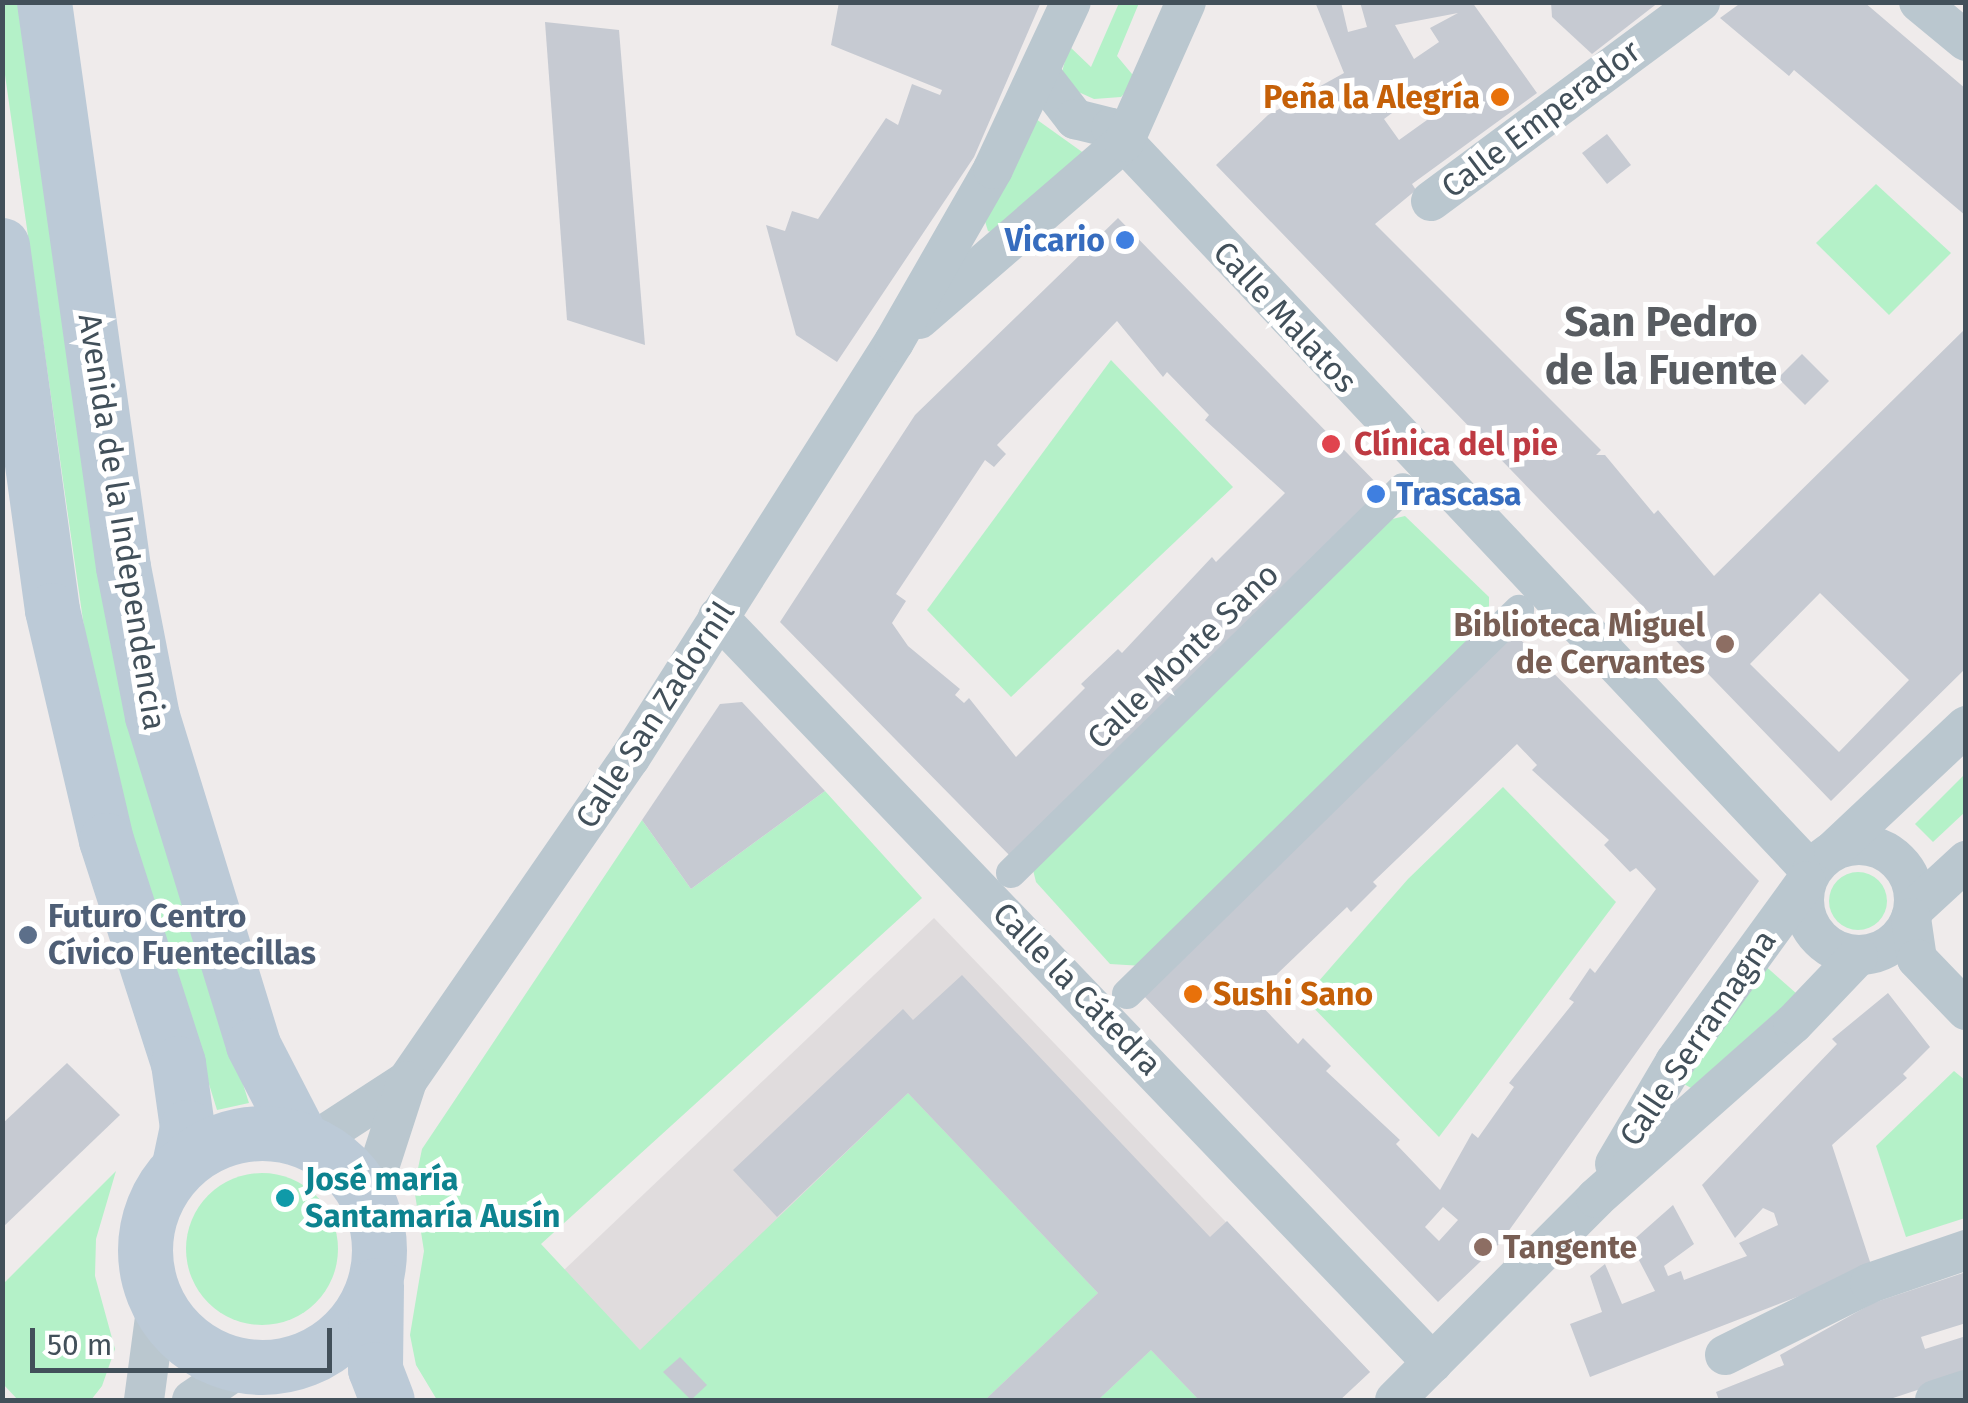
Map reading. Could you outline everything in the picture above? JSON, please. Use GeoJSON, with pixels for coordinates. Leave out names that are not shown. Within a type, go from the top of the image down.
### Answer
{"type":"FeatureCollection","features":[{"type":"Feature","properties":{"kind":"main road","name":"Avenida de la Independencia"},"geometry":{"type":"LineString","coordinates":[[44,2],[123,567],[152,716],[248,1034],[307,1140]]}},
{"type":"Feature","properties":{"kind":"main road"},"geometry":{"type":"LineString","coordinates":[[3,251],[52,610],[77,728],[187,1102],[179,1166]]}},
{"type":"Feature","properties":{"kind":"main road"},"geometry":{"type":"LineString","coordinates":[[376,1284],[354,1324],[318,1354],[265,1379],[208,1354],[178,1332],[156,1302],[146,1233],[152,1207],[179,1166],[215,1141],[258,1132],[307,1140],[354,1175],[368,1198],[380,1240],[375,1369],[387,1400]]}},
{"type":"Feature","properties":{"kind":"street","name":"Calle San Zadornil"},"geometry":{"type":"LineString","coordinates":[[368,1198],[407,1082],[609,789],[894,342],[1041,75],[1071,2]]}},
{"type":"Feature","properties":{"kind":"street","name":"Calle San Zadornil"},"geometry":{"type":"LineString","coordinates":[[894,342],[1124,142],[1186,2]]}},
{"type":"Feature","properties":{"kind":"street","name":"Calle Emperador"},"geometry":{"type":"LineString","coordinates":[[1431,201],[1700,2]]}},
{"type":"Feature","properties":{"kind":"street"},"geometry":{"type":"LineString","coordinates":[[1919,2],[1966,41]]}},
{"type":"Feature","properties":{"kind":"street"},"geometry":{"type":"LineString","coordinates":[[1041,75],[1075,119],[1111,128],[1124,142]]}},
{"type":"Feature","properties":{"kind":"street","name":"Calle Malatos"},"geometry":{"type":"LineString","coordinates":[[1124,142],[1780,836],[1819,864]]}},
{"type":"Feature","properties":{"kind":"street","name":"Calle Monte Sano"},"geometry":{"type":"LineString","coordinates":[[1011,872],[1404,488]]}},
{"type":"Feature","properties":{"kind":"street"},"geometry":{"type":"LineString","coordinates":[[1127,994],[1519,610]]}},
{"type":"Feature","properties":{"kind":"street","name":"Calle la Cátedra"},"geometry":{"type":"LineString","coordinates":[[718,617],[1432,1363]]}},
{"type":"Feature","properties":{"kind":"street","name":"Calle Serramagna"},"geometry":{"type":"LineString","coordinates":[[1596,1198],[1675,1062],[1819,864],[1966,726]]}},
{"type":"Feature","properties":{"kind":"street"},"geometry":{"type":"LineString","coordinates":[[1966,860],[1912,913],[1883,950],[1858,956],[1822,942],[1808,924],[1819,864],[1876,847],[1896,858],[1908,875],[1912,913],[1916,959],[1966,1010]]}},
{"type":"Feature","properties":{"kind":"street","name":"Calle Serramagna"},"geometry":{"type":"LineString","coordinates":[[1394,1400],[1596,1198],[1793,1024],[1858,956]]}},
{"type":"Feature","properties":{"kind":"street","name":"Calle San Zadornil"},"geometry":{"type":"LineString","coordinates":[[307,1140],[407,1082]]}},
{"type":"Feature","properties":{"kind":"street"},"geometry":{"type":"LineString","coordinates":[[1725,1355],[1870,1283],[1966,1250]]}},
{"type":"Feature","properties":{"kind":"street"},"geometry":{"type":"LineString","coordinates":[[144,1400],[156,1302]]}},
{"type":"Feature","properties":{"kind":"street"},"geometry":{"type":"LineString","coordinates":[[192,1400],[265,1379]]}},
{"type":"Feature","properties":{"kind":"street"},"geometry":{"type":"LineString","coordinates":[[1934,1400],[1966,1390]]}},
{"type":"Feature","properties":{"kind":"shaded area"},"geometry":{"type":"Polygon","coordinates":[[[934,918],[1370,1372],[1340,1400],[687,1400],[564,1270],[934,918]]]}},
{"type":"Feature","properties":{"kind":"green space"},"geometry":{"type":"Polygon","coordinates":[[[2,3],[24,3],[210,980],[249,1103],[217,1110],[121,799],[89,662],[3,61],[2,3]]]}},
{"type":"Feature","properties":{"kind":"green space"},"geometry":{"type":"Polygon","coordinates":[[[1119,3],[1139,3],[1117,56],[1137,80],[1121,97],[1094,99],[1074,90],[1062,72],[1069,46],[1091,67],[1119,3]]]}},
{"type":"Feature","properties":{"kind":"green space"},"geometry":{"type":"Polygon","coordinates":[[[1036,119],[1085,154],[1002,236],[988,231],[984,218],[1036,119]]]}},
{"type":"Feature","properties":{"kind":"green space"},"geometry":{"type":"Polygon","coordinates":[[[1876,184],[1951,253],[1889,315],[1816,243],[1876,184]]]}},
{"type":"Feature","properties":{"kind":"green space"},"geometry":{"type":"Polygon","coordinates":[[[1111,360],[1233,487],[1011,697],[927,610],[1111,360]]]}},
{"type":"Feature","properties":{"kind":"green space"},"geometry":{"type":"Polygon","coordinates":[[[1405,516],[1489,597],[1489,623],[1143,966],[1110,964],[1036,882],[1033,870],[1384,521],[1405,516]]]}},
{"type":"Feature","properties":{"kind":"green space"},"geometry":{"type":"Polygon","coordinates":[[[1965,774],[1965,812],[1933,842],[1915,824],[1965,774]]]}},
{"type":"Feature","properties":{"kind":"green space"},"geometry":{"type":"Polygon","coordinates":[[[1503,787],[1616,902],[1439,1137],[1304,998],[1408,879],[1503,787]]]}},
{"type":"Feature","properties":{"kind":"green space"},"geometry":{"type":"Polygon","coordinates":[[[825,791],[922,898],[541,1244],[640,1350],[908,1093],[1098,1293],[985,1400],[437,1400],[416,1365],[410,1335],[424,1251],[414,1188],[422,1149],[642,820],[691,889],[825,791]]]}},
{"type":"Feature","properties":{"kind":"green space"},"geometry":{"type":"Polygon","coordinates":[[[1858,872],[1878,881],[1887,901],[1878,921],[1858,930],[1838,921],[1829,901],[1838,881],[1858,872]]]}},
{"type":"Feature","properties":{"kind":"green space"},"geometry":{"type":"Polygon","coordinates":[[[1762,963],[1797,994],[1691,1088],[1684,1084],[1762,963]]]}},
{"type":"Feature","properties":{"kind":"green space"},"geometry":{"type":"Polygon","coordinates":[[[1954,1071],[1965,1080],[1965,1218],[1906,1237],[1876,1146],[1954,1071]]]}},
{"type":"Feature","properties":{"kind":"green space"},"geometry":{"type":"Polygon","coordinates":[[[116,1171],[96,1239],[95,1276],[115,1349],[102,1386],[91,1400],[18,1400],[3,1384],[3,1284],[116,1171]]]}},
{"type":"Feature","properties":{"kind":"green space"},"geometry":{"type":"Polygon","coordinates":[[[262,1173],[291,1179],[315,1196],[332,1220],[338,1249],[332,1278],[315,1302],[291,1319],[262,1325],[233,1319],[209,1302],[192,1278],[186,1249],[192,1220],[209,1196],[233,1179],[262,1173]]]}},
{"type":"Feature","properties":{"kind":"green space"},"geometry":{"type":"Polygon","coordinates":[[[1151,1350],[1199,1400],[1098,1400],[1151,1350]]]}},
{"type":"Feature","properties":{"kind":"building"},"geometry":{"type":"Polygon","coordinates":[[[839,2],[1041,2],[974,157],[837,362],[796,335],[766,225],[785,231],[792,211],[818,219],[886,118],[898,125],[912,84],[940,95],[942,90],[831,45],[839,2]]]}},
{"type":"Feature","properties":{"kind":"building"},"geometry":{"type":"Polygon","coordinates":[[[1315,2],[1341,2],[1348,32],[1367,27],[1360,2],[1472,2],[1537,93],[1412,184],[1416,190],[1375,224],[1601,450],[1596,455],[1605,455],[1654,514],[1658,510],[1714,576],[1966,328],[1966,668],[1831,801],[1216,165],[1268,115],[1344,73],[1315,2]],[[1458,13],[1395,25],[1414,59],[1439,42],[1430,28],[1458,13]],[[1412,98],[1384,119],[1399,140],[1427,120],[1412,98]],[[1820,593],[1750,664],[1839,752],[1909,680],[1820,593]]]}},
{"type":"Feature","properties":{"kind":"building"},"geometry":{"type":"Polygon","coordinates":[[[1551,2],[1659,2],[1592,54],[1552,17],[1551,2]]]}},
{"type":"Feature","properties":{"kind":"building"},"geometry":{"type":"Polygon","coordinates":[[[1742,2],[1864,2],[1966,89],[1966,216],[1794,70],[1789,76],[1720,18],[1742,2]]]}},
{"type":"Feature","properties":{"kind":"building"},"geometry":{"type":"Polygon","coordinates":[[[545,22],[619,30],[645,345],[567,320],[545,22]]]}},
{"type":"Feature","properties":{"kind":"building"},"geometry":{"type":"Polygon","coordinates":[[[1607,134],[1631,165],[1607,184],[1582,153],[1607,134]]]}},
{"type":"Feature","properties":{"kind":"building"},"geometry":{"type":"Polygon","coordinates":[[[1118,218],[1388,495],[1015,861],[780,622],[915,415],[1118,218]],[[1117,321],[997,445],[1006,454],[994,467],[985,460],[896,594],[906,601],[892,623],[908,646],[960,689],[955,695],[964,703],[969,698],[1016,757],[1085,688],[1081,684],[1118,649],[1122,653],[1212,557],[1216,562],[1285,493],[1205,420],[1209,415],[1167,372],[1163,377],[1117,321]]]}},
{"type":"Feature","properties":{"kind":"building"},"geometry":{"type":"Polygon","coordinates":[[[1802,354],[1829,381],[1805,405],[1778,378],[1802,354]]]}},
{"type":"Feature","properties":{"kind":"building"},"geometry":{"type":"Polygon","coordinates":[[[1513,632],[1759,881],[1500,1243],[1438,1302],[1144,996],[1513,632]],[[1517,744],[1373,882],[1377,886],[1351,912],[1347,907],[1253,997],[1298,1044],[1303,1038],[1331,1066],[1326,1071],[1400,1140],[1396,1144],[1440,1190],[1472,1133],[1478,1138],[1514,1087],[1509,1083],[1574,1002],[1569,999],[1590,968],[1595,973],[1656,889],[1636,868],[1630,872],[1604,845],[1609,840],[1532,770],[1537,765],[1517,744]],[[1222,976],[1203,995],[1216,1008],[1236,990],[1222,976]],[[1443,1207],[1425,1227],[1439,1241],[1458,1220],[1443,1207]]]}},
{"type":"Feature","properties":{"kind":"building"},"geometry":{"type":"Polygon","coordinates":[[[742,702],[825,791],[691,889],[642,820],[720,704],[742,702]]]}},
{"type":"Feature","properties":{"kind":"building"},"geometry":{"type":"Polygon","coordinates":[[[962,975],[1210,1237],[1227,1221],[1370,1372],[1340,1400],[1199,1400],[1151,1350],[1098,1400],[985,1400],[1098,1293],[908,1093],[777,1217],[733,1170],[903,1009],[913,1020],[962,975]]]}},
{"type":"Feature","properties":{"kind":"building"},"geometry":{"type":"Polygon","coordinates":[[[1888,993],[1930,1047],[1903,1074],[1907,1078],[1832,1145],[1872,1268],[1590,1377],[1570,1324],[1602,1312],[1590,1276],[1605,1264],[1622,1304],[1655,1291],[1630,1243],[1673,1205],[1694,1244],[1664,1266],[1668,1276],[1681,1271],[1684,1280],[1747,1256],[1739,1243],[1778,1225],[1774,1213],[1763,1208],[1735,1238],[1702,1185],[1837,1044],[1832,1039],[1888,993]]]}},
{"type":"Feature","properties":{"kind":"building"},"geometry":{"type":"Polygon","coordinates":[[[67,1063],[120,1115],[2,1228],[2,1124],[67,1063]]]}},
{"type":"Feature","properties":{"kind":"building"},"geometry":{"type":"Polygon","coordinates":[[[1966,1272],[1966,1323],[1921,1337],[1925,1349],[1966,1336],[1966,1374],[1887,1400],[1719,1400],[1716,1392],[1784,1365],[1780,1355],[1873,1303],[1966,1272]]]}},
{"type":"Feature","properties":{"kind":"building"},"geometry":{"type":"Polygon","coordinates":[[[680,1357],[707,1385],[691,1400],[663,1372],[680,1357]]]}},
{"type":"Feature","properties":{"kind":"place","name":"Peña la Alegría"},"geometry":{"type":"Point","coordinates":[1500,97]}},
{"type":"Feature","properties":{"kind":"place","name":"Vicario"},"geometry":{"type":"Point","coordinates":[1125,240]}},
{"type":"Feature","properties":{"kind":"place","name":"Clínica del pie"},"geometry":{"type":"Point","coordinates":[1331,444]}},
{"type":"Feature","properties":{"kind":"place","name":"Trascasa"},"geometry":{"type":"Point","coordinates":[1376,494]}},
{"type":"Feature","properties":{"kind":"place","name":"Biblioteca Miguel de Cervantes"},"geometry":{"type":"Point","coordinates":[1725,644]}},
{"type":"Feature","properties":{"kind":"place","name":"Futuro Centro Cívico Fuentecillas"},"geometry":{"type":"Point","coordinates":[28,935]}},
{"type":"Feature","properties":{"kind":"place","name":"Sushi Sano"},"geometry":{"type":"Point","coordinates":[1193,994]}},
{"type":"Feature","properties":{"kind":"place","name":"José maría Santamaría Ausín"},"geometry":{"type":"Point","coordinates":[285,1198]}},
{"type":"Feature","properties":{"kind":"place","name":"Tangente"},"geometry":{"type":"Point","coordinates":[1483,1247]}},
{"type":"Feature","properties":{"kind":"district","name":"San Pedro de la Fuente"},"geometry":{"type":"Point","coordinates":[1661,346]}}]}
